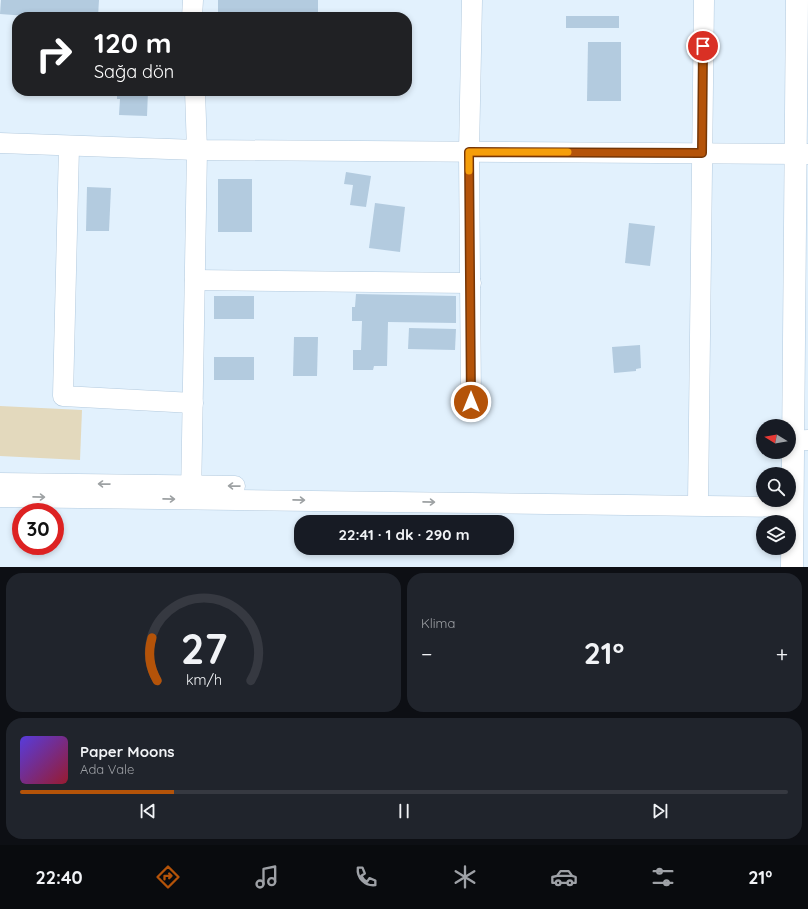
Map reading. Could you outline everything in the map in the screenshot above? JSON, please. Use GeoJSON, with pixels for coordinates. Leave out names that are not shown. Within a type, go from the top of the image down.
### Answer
{"type":"FeatureCollection","features":[{"type":"Feature","properties":{"kind":"main road"},"geometry":{"type":"LineString","coordinates":[[796,469],[801,440],[802,154],[797,0]]}},
{"type":"Feature","properties":{"kind":"main road"},"geometry":{"type":"LineString","coordinates":[[791,507],[792,560]]}},
{"type":"Feature","properties":{"kind":"street"},"geometry":{"type":"LineString","coordinates":[[192,12],[193,0]]}},
{"type":"Feature","properties":{"kind":"street"},"geometry":{"type":"LineString","coordinates":[[471,402],[469,152],[472,0]]}},
{"type":"Feature","properties":{"kind":"street"},"geometry":{"type":"LineString","coordinates":[[698,498],[704,0]]}},
{"type":"Feature","properties":{"kind":"street"},"geometry":{"type":"LineString","coordinates":[[191,492],[197,150],[195,96]]}},
{"type":"Feature","properties":{"kind":"street"},"geometry":{"type":"LineString","coordinates":[[0,143],[69,147],[197,150],[802,154]]}},
{"type":"Feature","properties":{"kind":"street"},"geometry":{"type":"LineString","coordinates":[[69,147],[63,396],[193,403]]}},
{"type":"Feature","properties":{"kind":"street"},"geometry":{"type":"LineString","coordinates":[[195,280],[471,282]]}},
{"type":"Feature","properties":{"kind":"street"},"geometry":{"type":"LineString","coordinates":[[0,483],[191,492],[756,498]]}},
{"type":"Feature","properties":{"kind":"street"},"geometry":{"type":"LineString","coordinates":[[0,497],[191,492]]}},
{"type":"Feature","properties":{"kind":"street"},"geometry":{"type":"LineString","coordinates":[[698,498],[756,494]]}},
{"type":"Feature","properties":{"kind":"shaded area"},"geometry":{"type":"Polygon","coordinates":[[[0,406],[82,410],[80,460],[0,456],[0,406]]]}},
{"type":"Feature","properties":{"kind":"building"},"geometry":{"type":"Polygon","coordinates":[[[1,0],[99,0],[98,12],[12,12],[12,15],[0,14],[1,0]]]}},
{"type":"Feature","properties":{"kind":"building"},"geometry":{"type":"Polygon","coordinates":[[[218,0],[318,0],[318,12],[218,12],[218,0]]]}},
{"type":"Feature","properties":{"kind":"building"},"geometry":{"type":"Polygon","coordinates":[[[566,16],[619,16],[619,28],[566,28],[566,16]]]}},
{"type":"Feature","properties":{"kind":"building"},"geometry":{"type":"Polygon","coordinates":[[[588,42],[621,42],[621,101],[587,101],[588,42]]]}},
{"type":"Feature","properties":{"kind":"building"},"geometry":{"type":"Polygon","coordinates":[[[117,96],[148,96],[147,116],[119,115],[120,99],[117,99],[117,96]]]}},
{"type":"Feature","properties":{"kind":"building"},"geometry":{"type":"Polygon","coordinates":[[[346,172],[371,176],[366,207],[350,205],[353,185],[344,184],[346,172]]]}},
{"type":"Feature","properties":{"kind":"building"},"geometry":{"type":"Polygon","coordinates":[[[218,179],[252,179],[252,232],[218,232],[218,179]]]}},
{"type":"Feature","properties":{"kind":"building"},"geometry":{"type":"Polygon","coordinates":[[[87,187],[111,188],[109,231],[86,231],[87,187]]]}},
{"type":"Feature","properties":{"kind":"building"},"geometry":{"type":"Polygon","coordinates":[[[375,203],[405,207],[400,252],[369,248],[375,203]]]}},
{"type":"Feature","properties":{"kind":"building"},"geometry":{"type":"Polygon","coordinates":[[[629,223],[655,226],[650,266],[625,263],[629,223]]]}},
{"type":"Feature","properties":{"kind":"building"},"geometry":{"type":"Polygon","coordinates":[[[356,294],[456,296],[456,323],[388,322],[387,366],[374,366],[373,370],[353,370],[353,350],[361,350],[362,321],[352,321],[352,307],[355,307],[356,294]]]}},
{"type":"Feature","properties":{"kind":"building"},"geometry":{"type":"Polygon","coordinates":[[[214,296],[254,296],[254,319],[214,319],[214,296]]]}},
{"type":"Feature","properties":{"kind":"building"},"geometry":{"type":"Polygon","coordinates":[[[409,328],[456,329],[455,350],[408,349],[409,328]]]}},
{"type":"Feature","properties":{"kind":"building"},"geometry":{"type":"Polygon","coordinates":[[[294,337],[318,337],[317,376],[293,376],[294,337]]]}},
{"type":"Feature","properties":{"kind":"building"},"geometry":{"type":"Polygon","coordinates":[[[640,345],[641,368],[636,369],[636,371],[614,373],[612,347],[640,345]]]}},
{"type":"Feature","properties":{"kind":"building"},"geometry":{"type":"Polygon","coordinates":[[[214,357],[254,357],[254,380],[214,380],[214,357]]]}},
{"type":"Feature","properties":{"kind":"slow traffic"},"geometry":{"type":"LineString","coordinates":[[469,171],[469,152],[568,152]]}},
{"type":"Feature","properties":{"kind":"route"},"geometry":{"type":"LineString","coordinates":[[471,402],[469,152],[702,153],[703,46]]}}]}
